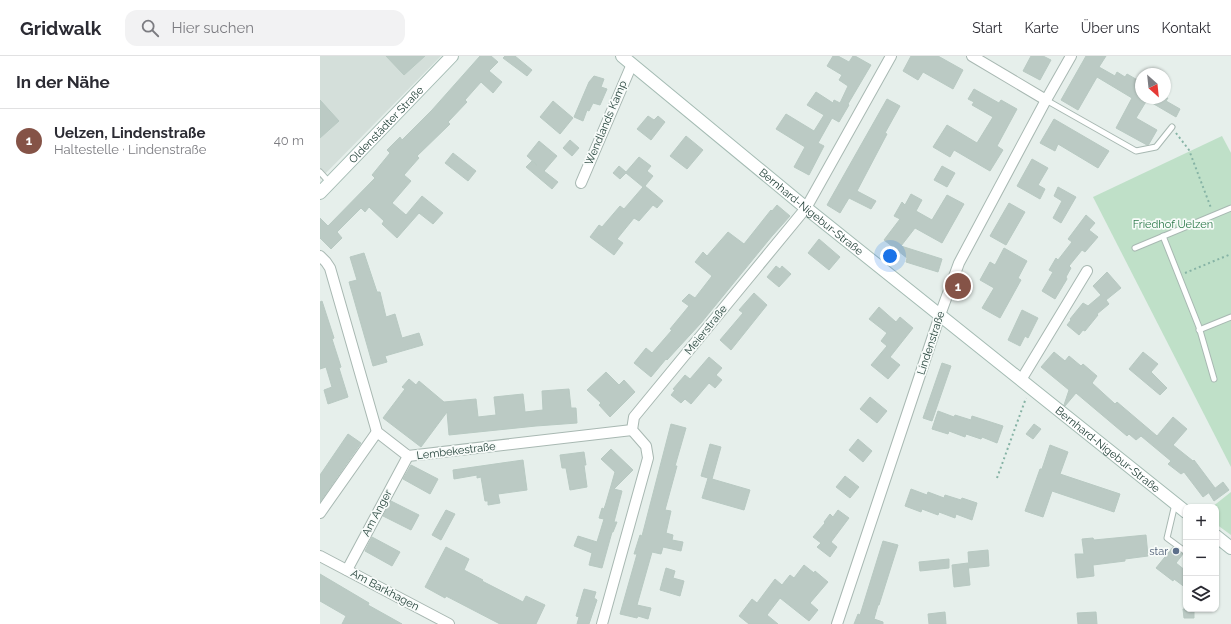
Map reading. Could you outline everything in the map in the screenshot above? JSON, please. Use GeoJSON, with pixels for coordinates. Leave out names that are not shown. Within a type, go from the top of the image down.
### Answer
{"type":"FeatureCollection","features":[{"type":"Feature","properties":{"kind":"main road","name":"Oldenstädter Straße"},"geometry":{"type":"LineString","coordinates":[[320,192],[452,56]]}},
{"type":"Feature","properties":{"kind":"main road","name":"Bernhard-Nigebur-Straße"},"geometry":{"type":"LineString","coordinates":[[622,56],[806,208],[1183,510]]}},
{"type":"Feature","properties":{"kind":"main road"},"geometry":{"type":"LineString","coordinates":[[1219,541],[1231,548]]}},
{"type":"Feature","properties":{"kind":"street","name":"Meierstraße"},"geometry":{"type":"LineString","coordinates":[[632,430],[634,417],[806,208],[891,56]]}},
{"type":"Feature","properties":{"kind":"street"},"geometry":{"type":"LineString","coordinates":[[972,56],[1046,100]]}},
{"type":"Feature","properties":{"kind":"street","name":"Lindenstraße"},"geometry":{"type":"LineString","coordinates":[[837,624],[940,315],[959,263],[1071,56]]}},
{"type":"Feature","properties":{"kind":"street","name":"Wendlands Kamp"},"geometry":{"type":"LineString","coordinates":[[581,183],[632,64]]}},
{"type":"Feature","properties":{"kind":"street"},"geometry":{"type":"LineString","coordinates":[[320,256],[330,268],[377,432],[320,513]]}},
{"type":"Feature","properties":{"kind":"street"},"geometry":{"type":"LineString","coordinates":[[1025,383],[1087,271]]}},
{"type":"Feature","properties":{"kind":"street"},"geometry":{"type":"LineString","coordinates":[[602,624],[648,458],[646,446],[632,430]]}},
{"type":"Feature","properties":{"kind":"street","name":"Lembekestraße"},"geometry":{"type":"LineString","coordinates":[[377,432],[408,456],[632,430]]}},
{"type":"Feature","properties":{"kind":"street","name":"Am Anger"},"geometry":{"type":"LineString","coordinates":[[347,570],[408,456]]}},
{"type":"Feature","properties":{"kind":"street","name":"Am Barkhagen"},"geometry":{"type":"LineString","coordinates":[[320,556],[449,624]]}},
{"type":"Feature","properties":{"kind":"lane"},"geometry":{"type":"LineString","coordinates":[[1046,100],[1136,151],[1156,147],[1172,127]]}},
{"type":"Feature","properties":{"kind":"lane"},"geometry":{"type":"LineString","coordinates":[[320,172],[330,183]]}},
{"type":"Feature","properties":{"kind":"lane"},"geometry":{"type":"LineString","coordinates":[[1135,248],[1231,208]]}},
{"type":"Feature","properties":{"kind":"lane"},"geometry":{"type":"LineString","coordinates":[[1163,236],[1199,330],[1214,379]]}},
{"type":"Feature","properties":{"kind":"lane"},"geometry":{"type":"LineString","coordinates":[[1199,330],[1231,317]]}},
{"type":"Feature","properties":{"kind":"lane"},"geometry":{"type":"LineString","coordinates":[[1175,504],[1167,538],[1183,550]]}},
{"type":"Feature","properties":{"kind":"path"},"geometry":{"type":"LineString","coordinates":[[1172,127],[1189,150],[1214,215]]}},
{"type":"Feature","properties":{"kind":"path"},"geometry":{"type":"LineString","coordinates":[[1178,275],[1231,254]]}},
{"type":"Feature","properties":{"kind":"path"},"geometry":{"type":"LineString","coordinates":[[997,478],[1025,383]]}},
{"type":"Feature","properties":{"kind":"shaded area"},"geometry":{"type":"Polygon","coordinates":[[[320,56],[441,56],[320,179],[320,56]]]}},
{"type":"Feature","properties":{"kind":"green space","name":"Friedhof Uelzen"},"geometry":{"type":"Polygon","coordinates":[[[1222,136],[1231,153],[1231,467],[1093,197],[1222,136]]]}},
{"type":"Feature","properties":{"kind":"green space"},"geometry":{"type":"Polygon","coordinates":[[[1231,492],[1231,535],[1219,526],[1219,504],[1216,504],[1231,492]]]}},
{"type":"Feature","properties":{"kind":"building"},"geometry":{"type":"Polygon","coordinates":[[[386,56],[425,56],[404,75],[386,56]]]}},
{"type":"Feature","properties":{"kind":"building"},"geometry":{"type":"Polygon","coordinates":[[[480,56],[491,56],[498,62],[489,71],[502,82],[493,93],[481,82],[465,100],[467,102],[448,122],[450,124],[417,156],[419,158],[404,175],[411,181],[392,203],[406,215],[422,196],[443,213],[433,224],[419,213],[397,238],[382,224],[384,221],[369,207],[365,212],[361,208],[337,232],[342,238],[331,249],[320,238],[320,218],[328,226],[375,178],[372,175],[390,153],[387,150],[400,137],[402,140],[432,110],[480,56]]]}},
{"type":"Feature","properties":{"kind":"building"},"geometry":{"type":"Polygon","coordinates":[[[505,56],[515,56],[532,70],[527,76],[503,58],[505,56]]]}},
{"type":"Feature","properties":{"kind":"building"},"geometry":{"type":"Polygon","coordinates":[[[833,56],[838,56],[849,62],[853,56],[855,56],[871,65],[839,122],[832,118],[818,143],[824,146],[809,175],[794,167],[805,147],[776,129],[786,114],[814,131],[824,115],[807,105],[816,92],[833,103],[834,100],[840,103],[848,86],[839,80],[842,75],[827,66],[833,56]]]}},
{"type":"Feature","properties":{"kind":"building"},"geometry":{"type":"Polygon","coordinates":[[[911,56],[938,56],[963,70],[953,89],[923,72],[918,80],[903,71],[911,56]]]}},
{"type":"Feature","properties":{"kind":"building"},"geometry":{"type":"Polygon","coordinates":[[[1031,56],[1043,56],[1051,60],[1040,80],[1023,71],[1031,56]]]}},
{"type":"Feature","properties":{"kind":"building"},"geometry":{"type":"Polygon","coordinates":[[[1086,56],[1106,56],[1099,67],[1115,76],[1117,72],[1125,77],[1127,74],[1135,79],[1135,104],[1145,104],[1136,118],[1157,130],[1147,145],[1116,128],[1132,98],[1097,77],[1078,110],[1061,100],[1086,56]]]}},
{"type":"Feature","properties":{"kind":"building"},"geometry":{"type":"Polygon","coordinates":[[[594,76],[604,79],[601,87],[607,89],[600,105],[593,103],[589,111],[587,110],[583,121],[574,117],[589,82],[594,76]]]}},
{"type":"Feature","properties":{"kind":"building"},"geometry":{"type":"Polygon","coordinates":[[[974,89],[999,103],[1001,100],[1017,109],[997,146],[1003,150],[990,171],[954,150],[950,157],[933,147],[947,125],[977,143],[993,117],[972,105],[974,102],[968,99],[974,89]]]}},
{"type":"Feature","properties":{"kind":"building"},"geometry":{"type":"Polygon","coordinates":[[[887,99],[900,106],[857,191],[876,201],[871,209],[849,198],[840,213],[827,205],[887,99]]]}},
{"type":"Feature","properties":{"kind":"building"},"geometry":{"type":"Polygon","coordinates":[[[320,100],[339,121],[320,138],[320,100]]]}},
{"type":"Feature","properties":{"kind":"building"},"geometry":{"type":"Polygon","coordinates":[[[553,101],[573,118],[560,134],[540,117],[553,101]]]}},
{"type":"Feature","properties":{"kind":"building"},"geometry":{"type":"Polygon","coordinates":[[[1154,104],[1171,104],[1180,109],[1176,117],[1154,104]]]}},
{"type":"Feature","properties":{"kind":"building"},"geometry":{"type":"Polygon","coordinates":[[[648,116],[654,120],[658,116],[665,122],[651,140],[637,129],[648,116]]]}},
{"type":"Feature","properties":{"kind":"building"},"geometry":{"type":"Polygon","coordinates":[[[1054,119],[1109,151],[1098,168],[1058,144],[1055,151],[1040,143],[1054,119]]]}},
{"type":"Feature","properties":{"kind":"building"},"geometry":{"type":"Polygon","coordinates":[[[686,136],[703,150],[687,169],[670,156],[686,136]]]}},
{"type":"Feature","properties":{"kind":"building"},"geometry":{"type":"Polygon","coordinates":[[[570,140],[579,148],[572,156],[563,148],[570,140]]]}},
{"type":"Feature","properties":{"kind":"building"},"geometry":{"type":"Polygon","coordinates":[[[539,141],[557,156],[544,171],[558,182],[552,189],[526,167],[532,161],[537,165],[527,156],[539,141]]]}},
{"type":"Feature","properties":{"kind":"building"},"geometry":{"type":"Polygon","coordinates":[[[453,153],[476,171],[468,181],[445,163],[453,153]]]}},
{"type":"Feature","properties":{"kind":"building"},"geometry":{"type":"Polygon","coordinates":[[[639,157],[651,166],[647,171],[653,176],[645,186],[663,201],[657,208],[653,205],[639,221],[634,218],[617,239],[623,243],[614,255],[590,237],[599,225],[602,227],[620,206],[624,209],[643,187],[626,173],[620,179],[613,173],[619,166],[626,172],[639,157]]]}},
{"type":"Feature","properties":{"kind":"building"},"geometry":{"type":"Polygon","coordinates":[[[1032,159],[1048,168],[1038,185],[1045,189],[1040,199],[1017,186],[1032,159]]]}},
{"type":"Feature","properties":{"kind":"building"},"geometry":{"type":"Polygon","coordinates":[[[942,166],[955,173],[947,187],[934,180],[942,166]]]}},
{"type":"Feature","properties":{"kind":"building"},"geometry":{"type":"Polygon","coordinates":[[[1058,187],[1076,197],[1061,223],[1053,218],[1062,201],[1054,196],[1058,187]]]}},
{"type":"Feature","properties":{"kind":"building"},"geometry":{"type":"Polygon","coordinates":[[[911,194],[922,200],[916,211],[932,220],[947,195],[964,204],[942,243],[915,228],[901,246],[942,259],[938,272],[906,262],[907,258],[884,240],[900,219],[894,216],[902,202],[905,205],[911,194]]]}},
{"type":"Feature","properties":{"kind":"building"},"geometry":{"type":"Polygon","coordinates":[[[1009,203],[1025,212],[1006,245],[990,236],[1009,203]]]}},
{"type":"Feature","properties":{"kind":"building"},"geometry":{"type":"Polygon","coordinates":[[[777,205],[790,216],[701,323],[667,360],[666,359],[651,377],[634,363],[646,348],[652,353],[672,330],[670,329],[689,306],[682,301],[689,294],[695,298],[712,276],[695,262],[703,252],[707,256],[728,232],[744,244],[771,210],[772,211],[777,205]]]}},
{"type":"Feature","properties":{"kind":"building"},"geometry":{"type":"Polygon","coordinates":[[[1086,215],[1095,223],[1089,230],[1098,237],[1085,252],[1082,250],[1069,266],[1071,268],[1066,277],[1067,279],[1055,299],[1042,291],[1053,272],[1049,270],[1056,258],[1058,260],[1072,242],[1068,239],[1086,215]]]}},
{"type":"Feature","properties":{"kind":"building"},"geometry":{"type":"Polygon","coordinates":[[[819,239],[840,257],[829,270],[808,253],[819,239]]]}},
{"type":"Feature","properties":{"kind":"building"},"geometry":{"type":"Polygon","coordinates":[[[1004,248],[1027,261],[1018,278],[1021,280],[1000,318],[982,308],[994,288],[980,280],[990,262],[995,265],[1004,248]]]}},
{"type":"Feature","properties":{"kind":"building"},"geometry":{"type":"Polygon","coordinates":[[[364,253],[377,292],[380,292],[386,317],[395,314],[402,338],[419,333],[423,345],[385,356],[387,362],[373,366],[349,282],[357,280],[350,257],[364,253]]]}},
{"type":"Feature","properties":{"kind":"building"},"geometry":{"type":"Polygon","coordinates":[[[776,266],[780,269],[782,266],[791,274],[779,287],[767,277],[776,266]]]}},
{"type":"Feature","properties":{"kind":"building"},"geometry":{"type":"Polygon","coordinates":[[[1107,272],[1121,288],[1106,300],[1109,304],[1097,314],[1098,315],[1085,331],[1083,330],[1079,335],[1067,325],[1083,303],[1088,306],[1101,295],[1093,286],[1107,272]]]}},
{"type":"Feature","properties":{"kind":"building"},"geometry":{"type":"Polygon","coordinates":[[[754,293],[767,305],[731,350],[720,340],[743,313],[739,310],[754,293]]]}},
{"type":"Feature","properties":{"kind":"building"},"geometry":{"type":"Polygon","coordinates":[[[322,301],[334,338],[332,339],[341,367],[339,368],[348,397],[328,404],[324,390],[332,387],[326,367],[320,369],[320,302],[322,301]]]}},
{"type":"Feature","properties":{"kind":"building"},"geometry":{"type":"Polygon","coordinates":[[[879,307],[896,322],[900,317],[913,328],[890,357],[900,365],[888,379],[871,365],[887,346],[881,341],[887,333],[869,319],[879,307]]]}},
{"type":"Feature","properties":{"kind":"building"},"geometry":{"type":"Polygon","coordinates":[[[1022,310],[1038,318],[1028,338],[1025,336],[1020,346],[1008,340],[1022,310]]]}},
{"type":"Feature","properties":{"kind":"building"},"geometry":{"type":"Polygon","coordinates":[[[1054,352],[1065,361],[1069,356],[1081,366],[1083,364],[1097,376],[1092,383],[1115,404],[1117,402],[1157,436],[1173,417],[1187,429],[1173,445],[1193,461],[1194,460],[1215,488],[1203,497],[1184,472],[1181,474],[1168,464],[1171,461],[1141,436],[1136,440],[1129,434],[1127,436],[1076,393],[1065,406],[1064,405],[1069,390],[1041,367],[1054,352]]]}},
{"type":"Feature","properties":{"kind":"building"},"geometry":{"type":"Polygon","coordinates":[[[1143,352],[1158,364],[1151,372],[1167,388],[1160,395],[1129,369],[1143,352]]]}},
{"type":"Feature","properties":{"kind":"building"},"geometry":{"type":"Polygon","coordinates":[[[709,357],[722,368],[716,375],[722,380],[715,388],[709,383],[691,404],[685,399],[681,403],[671,395],[675,390],[673,389],[685,375],[690,379],[709,357]]]}},
{"type":"Feature","properties":{"kind":"building"},"geometry":{"type":"Polygon","coordinates":[[[942,363],[951,366],[932,421],[923,418],[942,363]]]}},
{"type":"Feature","properties":{"kind":"building"},"geometry":{"type":"Polygon","coordinates":[[[606,372],[619,385],[624,380],[635,392],[610,417],[599,405],[601,403],[587,390],[606,372]]]}},
{"type":"Feature","properties":{"kind":"building"},"geometry":{"type":"Polygon","coordinates":[[[409,379],[416,385],[419,381],[444,402],[476,399],[478,417],[496,415],[494,397],[523,394],[525,412],[543,410],[542,391],[569,389],[571,408],[576,408],[577,423],[449,435],[447,412],[421,447],[383,418],[405,389],[402,387],[409,379]]]}},
{"type":"Feature","properties":{"kind":"building"},"geometry":{"type":"Polygon","coordinates":[[[870,397],[887,411],[877,423],[860,409],[870,397]]]}},
{"type":"Feature","properties":{"kind":"building"},"geometry":{"type":"Polygon","coordinates":[[[938,411],[954,417],[955,415],[971,420],[972,416],[1003,426],[997,443],[982,437],[981,439],[966,434],[965,437],[949,431],[948,434],[932,429],[938,411]]]}},
{"type":"Feature","properties":{"kind":"building"},"geometry":{"type":"Polygon","coordinates":[[[671,424],[686,428],[675,466],[677,466],[665,510],[671,511],[666,533],[673,535],[672,540],[683,542],[681,551],[663,547],[661,554],[652,552],[637,605],[651,608],[648,619],[638,616],[637,618],[620,614],[637,554],[634,554],[640,535],[642,536],[671,424]]]}},
{"type":"Feature","properties":{"kind":"building"},"geometry":{"type":"Polygon","coordinates":[[[1034,424],[1041,429],[1033,439],[1026,434],[1034,424]]]}},
{"type":"Feature","properties":{"kind":"building"},"geometry":{"type":"Polygon","coordinates":[[[348,434],[361,443],[320,502],[320,475],[348,434]]]}},
{"type":"Feature","properties":{"kind":"building"},"geometry":{"type":"Polygon","coordinates":[[[858,439],[872,451],[863,462],[849,450],[858,439]]]}},
{"type":"Feature","properties":{"kind":"building"},"geometry":{"type":"Polygon","coordinates":[[[710,444],[721,447],[712,479],[750,490],[744,510],[702,498],[708,478],[701,476],[710,444]]]}},
{"type":"Feature","properties":{"kind":"building"},"geometry":{"type":"Polygon","coordinates":[[[1050,445],[1068,452],[1060,474],[1120,494],[1114,512],[1052,491],[1043,517],[1025,511],[1050,445]]]}},
{"type":"Feature","properties":{"kind":"building"},"geometry":{"type":"Polygon","coordinates":[[[611,449],[633,470],[614,489],[622,491],[614,522],[617,522],[612,532],[602,568],[589,565],[592,553],[574,546],[578,536],[597,542],[604,519],[599,518],[602,508],[604,509],[615,472],[601,459],[611,449]]]}},
{"type":"Feature","properties":{"kind":"building"},"geometry":{"type":"Polygon","coordinates":[[[584,452],[587,487],[570,490],[566,468],[562,468],[560,455],[584,452]]]}},
{"type":"Feature","properties":{"kind":"building"},"geometry":{"type":"Polygon","coordinates":[[[523,460],[527,490],[498,494],[500,503],[488,505],[488,501],[485,501],[481,477],[477,478],[477,475],[454,479],[453,470],[523,460]]]}},
{"type":"Feature","properties":{"kind":"building"},"geometry":{"type":"Polygon","coordinates":[[[411,465],[438,479],[430,494],[403,479],[411,465]]]}},
{"type":"Feature","properties":{"kind":"building"},"geometry":{"type":"Polygon","coordinates":[[[845,476],[859,487],[850,498],[836,487],[845,476]]]}},
{"type":"Feature","properties":{"kind":"building"},"geometry":{"type":"Polygon","coordinates":[[[1223,482],[1229,490],[1214,501],[1209,493],[1223,482]]]}},
{"type":"Feature","properties":{"kind":"building"},"geometry":{"type":"Polygon","coordinates":[[[911,489],[927,495],[928,492],[944,498],[945,495],[961,500],[962,498],[977,503],[972,520],[956,514],[955,518],[939,512],[938,515],[922,509],[921,512],[905,506],[911,489]]]}},
{"type":"Feature","properties":{"kind":"building"},"geometry":{"type":"Polygon","coordinates":[[[391,501],[419,515],[411,530],[383,516],[391,501]]]}},
{"type":"Feature","properties":{"kind":"building"},"geometry":{"type":"Polygon","coordinates":[[[446,510],[455,514],[441,540],[432,535],[446,510]]]}},
{"type":"Feature","properties":{"kind":"building"},"geometry":{"type":"Polygon","coordinates":[[[838,510],[849,518],[831,542],[837,547],[830,557],[817,547],[821,543],[813,537],[825,523],[824,522],[830,514],[833,517],[838,510]]]}},
{"type":"Feature","properties":{"kind":"building"},"geometry":{"type":"Polygon","coordinates":[[[1146,535],[1148,556],[1125,559],[1125,561],[1093,565],[1094,576],[1077,578],[1075,554],[1084,554],[1082,539],[1093,538],[1094,540],[1146,535]]]}},
{"type":"Feature","properties":{"kind":"building"},"geometry":{"type":"Polygon","coordinates":[[[372,537],[400,552],[392,566],[365,551],[372,537]]]}},
{"type":"Feature","properties":{"kind":"building"},"geometry":{"type":"Polygon","coordinates":[[[883,541],[898,545],[874,619],[883,622],[883,624],[854,624],[858,614],[860,615],[883,541]]]}},
{"type":"Feature","properties":{"kind":"building"},"geometry":{"type":"Polygon","coordinates":[[[446,547],[469,559],[464,570],[483,580],[482,581],[523,602],[526,596],[545,605],[536,624],[500,624],[446,596],[445,598],[425,587],[446,547]]]}},
{"type":"Feature","properties":{"kind":"building"},"geometry":{"type":"Polygon","coordinates":[[[1173,547],[1183,554],[1176,563],[1183,569],[1183,586],[1174,579],[1173,581],[1156,568],[1173,547]]]}},
{"type":"Feature","properties":{"kind":"building"},"geometry":{"type":"Polygon","coordinates":[[[988,550],[989,566],[969,568],[968,552],[988,550]]]}},
{"type":"Feature","properties":{"kind":"building"},"geometry":{"type":"Polygon","coordinates":[[[949,559],[949,568],[920,571],[919,562],[949,559]]]}},
{"type":"Feature","properties":{"kind":"building"},"geometry":{"type":"Polygon","coordinates":[[[968,563],[970,585],[954,587],[952,565],[968,563]]]}},
{"type":"Feature","properties":{"kind":"building"},"geometry":{"type":"Polygon","coordinates":[[[804,565],[814,573],[815,571],[828,582],[810,603],[818,610],[809,621],[780,598],[767,615],[778,624],[749,624],[739,616],[752,599],[757,603],[775,579],[782,585],[790,575],[794,578],[804,565]]]}},
{"type":"Feature","properties":{"kind":"building"},"geometry":{"type":"Polygon","coordinates":[[[666,568],[675,571],[673,578],[684,581],[680,596],[660,590],[666,568]]]}},
{"type":"Feature","properties":{"kind":"building"},"geometry":{"type":"Polygon","coordinates":[[[320,574],[369,603],[368,605],[402,624],[342,624],[346,616],[320,601],[320,574]]]}},
{"type":"Feature","properties":{"kind":"building"},"geometry":{"type":"Polygon","coordinates":[[[584,589],[596,592],[594,598],[597,600],[589,624],[577,624],[579,617],[576,616],[584,589]]]}},
{"type":"Feature","properties":{"kind":"building"},"geometry":{"type":"Polygon","coordinates":[[[945,612],[946,624],[929,624],[928,614],[945,612]]]}},
{"type":"Feature","properties":{"kind":"building"},"geometry":{"type":"Polygon","coordinates":[[[1096,612],[1097,624],[1078,624],[1077,613],[1096,612]]]}},
{"type":"Feature","properties":{"kind":"building"},"geometry":{"type":"Polygon","coordinates":[[[1183,612],[1194,612],[1194,618],[1184,618],[1183,612]]]}},
{"type":"Feature","properties":{"kind":"place","name":"Uelzen, Lindenstraße"},"geometry":{"type":"Point","coordinates":[958,286]}},
{"type":"Feature","properties":{"kind":"place","name":"star"},"geometry":{"type":"Point","coordinates":[1176,551]}}]}
